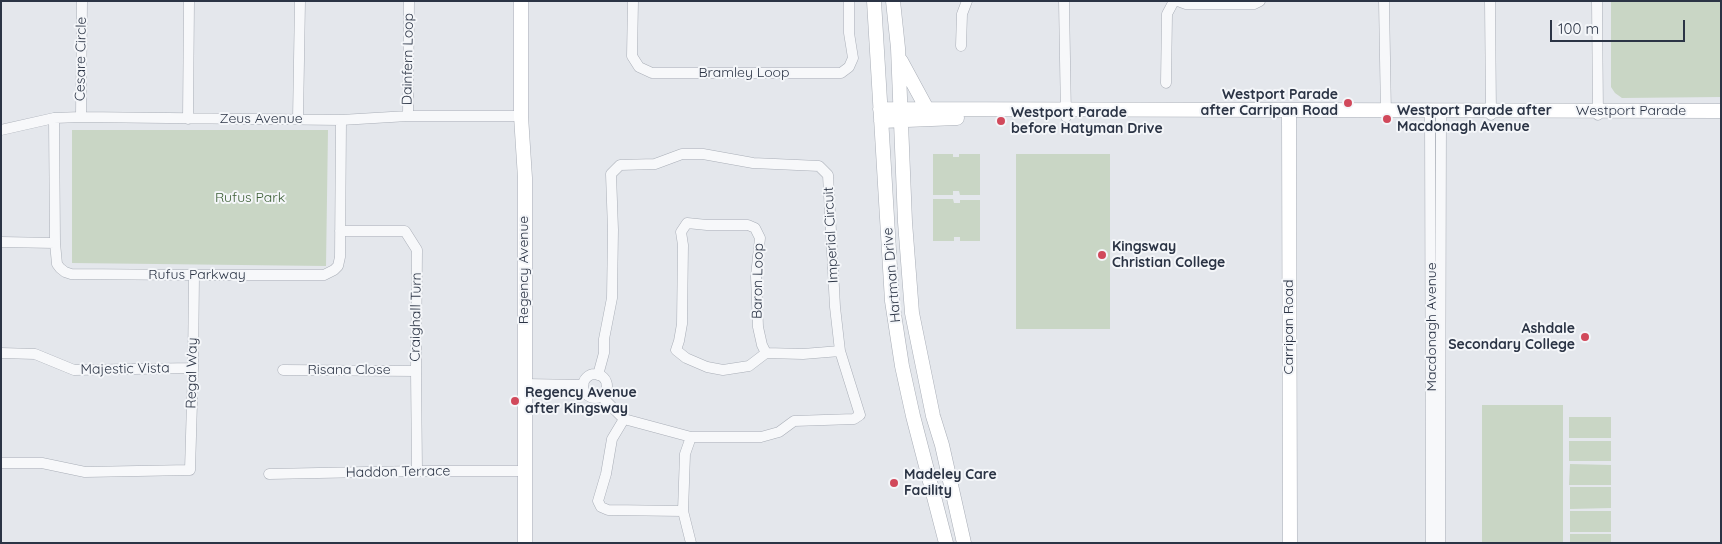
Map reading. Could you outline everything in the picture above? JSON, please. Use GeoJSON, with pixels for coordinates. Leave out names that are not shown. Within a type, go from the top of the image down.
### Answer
{"type":"FeatureCollection","features":[{"type":"Feature","properties":{"kind":"street","name":"Cesare Circle"},"geometry":{"type":"LineString","coordinates":[[81,117],[82,1]]}},
{"type":"Feature","properties":{"kind":"street"},"geometry":{"type":"LineString","coordinates":[[188,118],[189,1]]}},
{"type":"Feature","properties":{"kind":"street"},"geometry":{"type":"LineString","coordinates":[[298,119],[300,1]]}},
{"type":"Feature","properties":{"kind":"street","name":"Dainfern Loop"},"geometry":{"type":"LineString","coordinates":[[408,116],[409,1]]}},
{"type":"Feature","properties":{"kind":"street","name":"Regency Avenue"},"geometry":{"type":"LineString","coordinates":[[521,1],[522,116],[525,178],[524,384],[526,542]]}},
{"type":"Feature","properties":{"kind":"street","name":"Bramley Loop"},"geometry":{"type":"LineString","coordinates":[[633,1],[632,56],[639,67],[652,73],[841,73],[849,67],[853,58],[848,33],[848,1]]}},
{"type":"Feature","properties":{"kind":"street","name":"Hartman Drive"},"geometry":{"type":"LineString","coordinates":[[874,1],[892,301],[912,416],[946,543]]}},
{"type":"Feature","properties":{"kind":"street","name":"Hartman Drive"},"geometry":{"type":"LineString","coordinates":[[893,1],[898,56],[905,222],[912,313],[933,416],[942,445],[964,543]]}},
{"type":"Feature","properties":{"kind":"street"},"geometry":{"type":"LineString","coordinates":[[961,46],[962,14],[967,1]]}},
{"type":"Feature","properties":{"kind":"street"},"geometry":{"type":"LineString","coordinates":[[1064,1],[1066,113]]}},
{"type":"Feature","properties":{"kind":"street"},"geometry":{"type":"LineString","coordinates":[[1166,83],[1167,14],[1174,1]]}},
{"type":"Feature","properties":{"kind":"street"},"geometry":{"type":"LineString","coordinates":[[1178,1],[1186,4],[1254,4],[1260,1]]}},
{"type":"Feature","properties":{"kind":"street"},"geometry":{"type":"LineString","coordinates":[[1384,1],[1386,113]]}},
{"type":"Feature","properties":{"kind":"street"},"geometry":{"type":"LineString","coordinates":[[1490,1],[1490,113]]}},
{"type":"Feature","properties":{"kind":"street"},"geometry":{"type":"LineString","coordinates":[[1597,1],[1598,114]]}},
{"type":"Feature","properties":{"kind":"street"},"geometry":{"type":"LineString","coordinates":[[898,56],[919,98],[927,109]]}},
{"type":"Feature","properties":{"kind":"street","name":"Westport Parade"},"geometry":{"type":"LineString","coordinates":[[900,115],[927,109],[1066,113],[1490,113],[1721,117]]}},
{"type":"Feature","properties":{"kind":"street","name":"Westport Parade"},"geometry":{"type":"LineString","coordinates":[[1598,114],[1721,111]]}},
{"type":"Feature","properties":{"kind":"street","name":"Westport Parade"},"geometry":{"type":"LineString","coordinates":[[881,115],[968,117],[1066,113]]}},
{"type":"Feature","properties":{"kind":"street","name":"Carripan Road"},"geometry":{"type":"LineString","coordinates":[[1293,114],[1294,484],[1298,543]]}},
{"type":"Feature","properties":{"kind":"street","name":"Macdonagh Avenue"},"geometry":{"type":"LineString","coordinates":[[1431,543],[1436,114]]}},
{"type":"Feature","properties":{"kind":"street","name":"Macdonagh Avenue"},"geometry":{"type":"LineString","coordinates":[[1436,114],[1440,543]]}},
{"type":"Feature","properties":{"kind":"street","name":"Zeus Avenue"},"geometry":{"type":"LineString","coordinates":[[1,130],[54,118],[81,117],[341,120],[408,116],[522,116]]}},
{"type":"Feature","properties":{"kind":"street","name":"Rufus Parkway"},"geometry":{"type":"LineString","coordinates":[[54,118],[55,243],[57,264],[65,272],[71,274],[194,275],[324,275],[334,270],[340,262],[341,120]]}},
{"type":"Feature","properties":{"kind":"street","name":"Imperial Circuit"},"geometry":{"type":"LineString","coordinates":[[583,385],[583,390],[592,398],[601,396],[604,393],[606,384],[605,380],[598,374],[604,353],[604,339],[612,298],[613,230],[611,174],[620,166],[655,164],[682,154],[703,154],[754,163],[819,166],[828,175],[835,307],[840,352],[860,415],[854,419],[794,421],[779,432],[761,438],[691,438],[624,419],[601,396]]}},
{"type":"Feature","properties":{"kind":"street","name":"Baron Loop"},"geometry":{"type":"LineString","coordinates":[[686,223],[748,225],[755,228],[760,238],[756,276],[758,327],[766,353],[749,366],[722,370],[707,367],[686,358],[676,350],[682,324],[683,245],[680,232],[686,223]]}},
{"type":"Feature","properties":{"kind":"street","name":"Craighall Turn"},"geometry":{"type":"LineString","coordinates":[[340,231],[405,231],[418,250],[417,471]]}},
{"type":"Feature","properties":{"kind":"street"},"geometry":{"type":"LineString","coordinates":[[1,242],[55,243]]}},
{"type":"Feature","properties":{"kind":"street","name":"Regal Way"},"geometry":{"type":"LineString","coordinates":[[1,463],[42,463],[85,472],[190,470],[194,275]]}},
{"type":"Feature","properties":{"kind":"street"},"geometry":{"type":"LineString","coordinates":[[766,353],[840,352]]}},
{"type":"Feature","properties":{"kind":"street","name":"Majestic Vista"},"geometry":{"type":"LineString","coordinates":[[1,353],[36,354],[74,370],[193,368]]}},
{"type":"Feature","properties":{"kind":"street","name":"Risana Close"},"geometry":{"type":"LineString","coordinates":[[283,370],[416,371]]}},
{"type":"Feature","properties":{"kind":"street"},"geometry":{"type":"LineString","coordinates":[[524,384],[583,385],[589,375],[598,374]]}},
{"type":"Feature","properties":{"kind":"street"},"geometry":{"type":"LineString","coordinates":[[624,419],[612,439],[606,474],[598,501],[601,507],[608,510],[683,510]]}},
{"type":"Feature","properties":{"kind":"street"},"geometry":{"type":"LineString","coordinates":[[691,438],[685,454],[683,510],[692,543]]}},
{"type":"Feature","properties":{"kind":"street","name":"Haddon Terrace"},"geometry":{"type":"LineString","coordinates":[[269,474],[526,471]]}},
{"type":"Feature","properties":{"kind":"street","name":"Carripan Road"},"geometry":{"type":"LineString","coordinates":[[1290,543],[1294,484]]}},
{"type":"Feature","properties":{"kind":"green space"},"geometry":{"type":"Polygon","coordinates":[[[1611,1],[1721,1],[1721,97],[1622,98],[1615,93],[1611,87],[1611,1]]]}},
{"type":"Feature","properties":{"kind":"green space","name":"Rufus Park"},"geometry":{"type":"Polygon","coordinates":[[[72,130],[328,130],[326,266],[72,263],[72,130]]]}},
{"type":"Feature","properties":{"kind":"green space"},"geometry":{"type":"Polygon","coordinates":[[[933,154],[953,154],[953,157],[959,157],[959,154],[980,154],[980,195],[960,195],[959,191],[953,191],[953,195],[933,195],[933,154]]]}},
{"type":"Feature","properties":{"kind":"green space"},"geometry":{"type":"Polygon","coordinates":[[[1016,154],[1110,154],[1110,329],[1016,329],[1016,154]]]}},
{"type":"Feature","properties":{"kind":"green space"},"geometry":{"type":"Polygon","coordinates":[[[933,199],[953,199],[954,203],[960,203],[960,200],[980,200],[980,241],[960,241],[960,237],[954,237],[954,241],[933,241],[933,199]]]}},
{"type":"Feature","properties":{"kind":"green space"},"geometry":{"type":"Polygon","coordinates":[[[1482,405],[1563,405],[1563,543],[1482,543],[1482,405]]]}},
{"type":"Feature","properties":{"kind":"green space"},"geometry":{"type":"Polygon","coordinates":[[[1569,417],[1611,417],[1611,438],[1569,438],[1569,417]]]}},
{"type":"Feature","properties":{"kind":"green space"},"geometry":{"type":"Polygon","coordinates":[[[1569,441],[1611,441],[1611,461],[1569,461],[1569,441]]]}},
{"type":"Feature","properties":{"kind":"green space"},"geometry":{"type":"Polygon","coordinates":[[[1570,464],[1611,465],[1611,485],[1569,485],[1570,464]]]}},
{"type":"Feature","properties":{"kind":"green space"},"geometry":{"type":"Polygon","coordinates":[[[1570,487],[1611,487],[1611,508],[1570,509],[1570,487]]]}},
{"type":"Feature","properties":{"kind":"green space"},"geometry":{"type":"Polygon","coordinates":[[[1570,511],[1611,511],[1611,532],[1570,532],[1570,511]]]}},
{"type":"Feature","properties":{"kind":"green space"},"geometry":{"type":"Polygon","coordinates":[[[1570,534],[1611,534],[1611,543],[1570,543],[1570,534]]]}},
{"type":"Feature","properties":{"kind":"place","name":"Westport Parade after Carripan Road"},"geometry":{"type":"Point","coordinates":[1348,103]}},
{"type":"Feature","properties":{"kind":"place","name":"Westport Parade after Macdonagh Avenue"},"geometry":{"type":"Point","coordinates":[1387,119]}},
{"type":"Feature","properties":{"kind":"place","name":"Westport Parade before Hatyman Drive"},"geometry":{"type":"Point","coordinates":[1001,121]}},
{"type":"Feature","properties":{"kind":"place","name":"Kingsway Christian College"},"geometry":{"type":"Point","coordinates":[1102,255]}},
{"type":"Feature","properties":{"kind":"place","name":"Ashdale Secondary College"},"geometry":{"type":"Point","coordinates":[1585,337]}},
{"type":"Feature","properties":{"kind":"place","name":"Regency Avenue after Kingsway"},"geometry":{"type":"Point","coordinates":[515,401]}},
{"type":"Feature","properties":{"kind":"place","name":"Madeley Care Facility"},"geometry":{"type":"Point","coordinates":[894,483]}}]}
